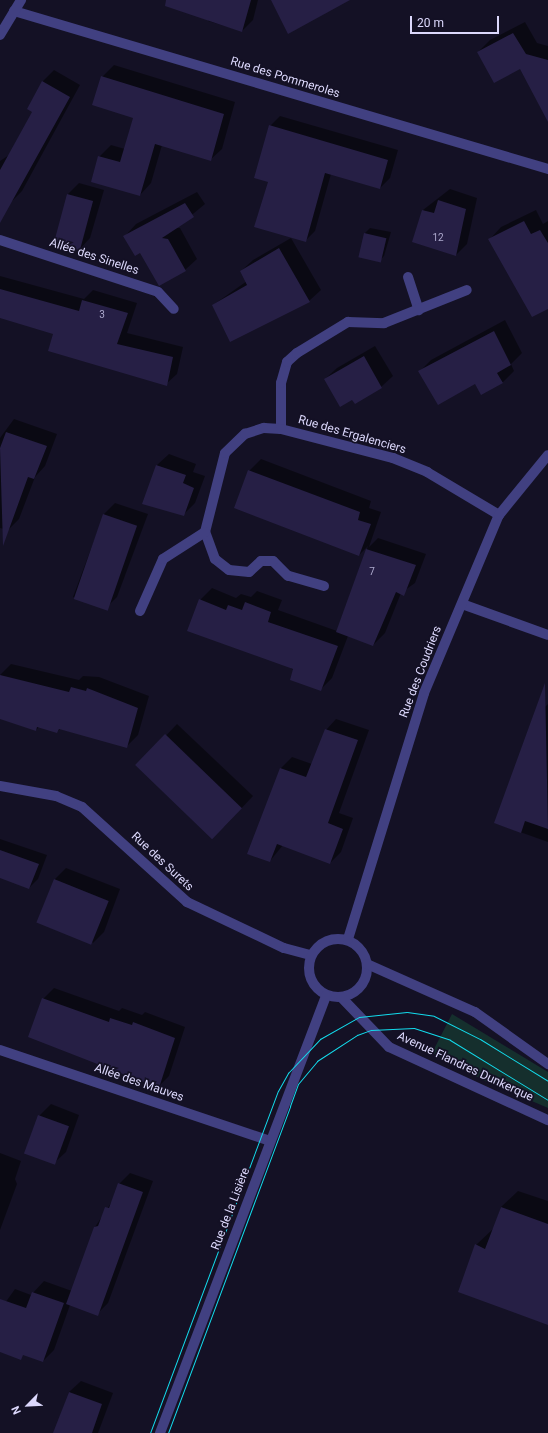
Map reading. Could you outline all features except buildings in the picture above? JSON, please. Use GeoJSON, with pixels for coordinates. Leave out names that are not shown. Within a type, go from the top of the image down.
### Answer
{"type":"FeatureCollection","features":[{"type":"Feature","properties":{"kind":"street"},"geometry":{"type":"LineString","coordinates":[[0,35],[21,0]]}},
{"type":"Feature","properties":{"kind":"street","name":"Rue des Pommeroles"},"geometry":{"type":"LineString","coordinates":[[14,12],[548,169]]}},
{"type":"Feature","properties":{"kind":"street","name":"Allée des Sinelles"},"geometry":{"type":"LineString","coordinates":[[0,240],[158,292],[174,309]]}},
{"type":"Feature","properties":{"kind":"street"},"geometry":{"type":"LineString","coordinates":[[408,277],[419,310]]}},
{"type":"Feature","properties":{"kind":"street","name":"Rue des Ergalenciers"},"geometry":{"type":"LineString","coordinates":[[282,428],[281,383],[287,362],[348,322],[384,323],[467,290]]}},
{"type":"Feature","properties":{"kind":"street","name":"Rue des Ergalenciers"},"geometry":{"type":"LineString","coordinates":[[205,532],[225,453],[245,434],[264,428],[282,428],[393,458],[427,472],[499,515]]}},
{"type":"Feature","properties":{"kind":"street","name":"Rue des Coudriers"},"geometry":{"type":"LineString","coordinates":[[348,939],[424,693],[499,515],[548,455]]}},
{"type":"Feature","properties":{"kind":"street"},"geometry":{"type":"LineString","coordinates":[[140,611],[163,559],[205,532],[215,559],[229,570],[249,572],[261,562],[273,561],[288,576],[324,586]]}},
{"type":"Feature","properties":{"kind":"street"},"geometry":{"type":"LineString","coordinates":[[462,604],[548,636]]}},
{"type":"Feature","properties":{"kind":"street","name":"Rue des Surets"},"geometry":{"type":"LineString","coordinates":[[0,786],[56,796],[82,807],[187,902],[284,948],[311,955]]}},
{"type":"Feature","properties":{"kind":"street"},"geometry":{"type":"LineString","coordinates":[[367,964],[362,985],[341,997],[326,995],[310,976],[311,955],[325,941],[348,939],[360,950],[367,964],[475,1012],[548,1064]]}},
{"type":"Feature","properties":{"kind":"street","name":"Rue de la Lisière"},"geometry":{"type":"LineString","coordinates":[[160,1433],[326,995]]}},
{"type":"Feature","properties":{"kind":"street","name":"Avenue Flandres Dunkerque"},"geometry":{"type":"LineString","coordinates":[[341,997],[389,1047],[548,1120]]}},
{"type":"Feature","properties":{"kind":"street","name":"Allée des Mauves"},"geometry":{"type":"LineString","coordinates":[[0,1050],[270,1141]]}},
{"type":"Feature","properties":{"kind":"green space"},"geometry":{"type":"Polygon","coordinates":[[[452,1014],[548,1072],[548,1108],[485,1081],[432,1053],[452,1014]]]}},
{"type":"Feature","properties":{"kind":"tram line"},"geometry":{"type":"LineString","coordinates":[[150,1433],[278,1091],[288,1073],[320,1039],[359,1017],[407,1012],[434,1016],[480,1039],[548,1081]]}},
{"type":"Feature","properties":{"kind":"tram line"},"geometry":{"type":"LineString","coordinates":[[168,1433],[298,1084],[317,1061],[357,1035],[371,1030],[414,1028],[450,1040],[548,1100]]}}]}
